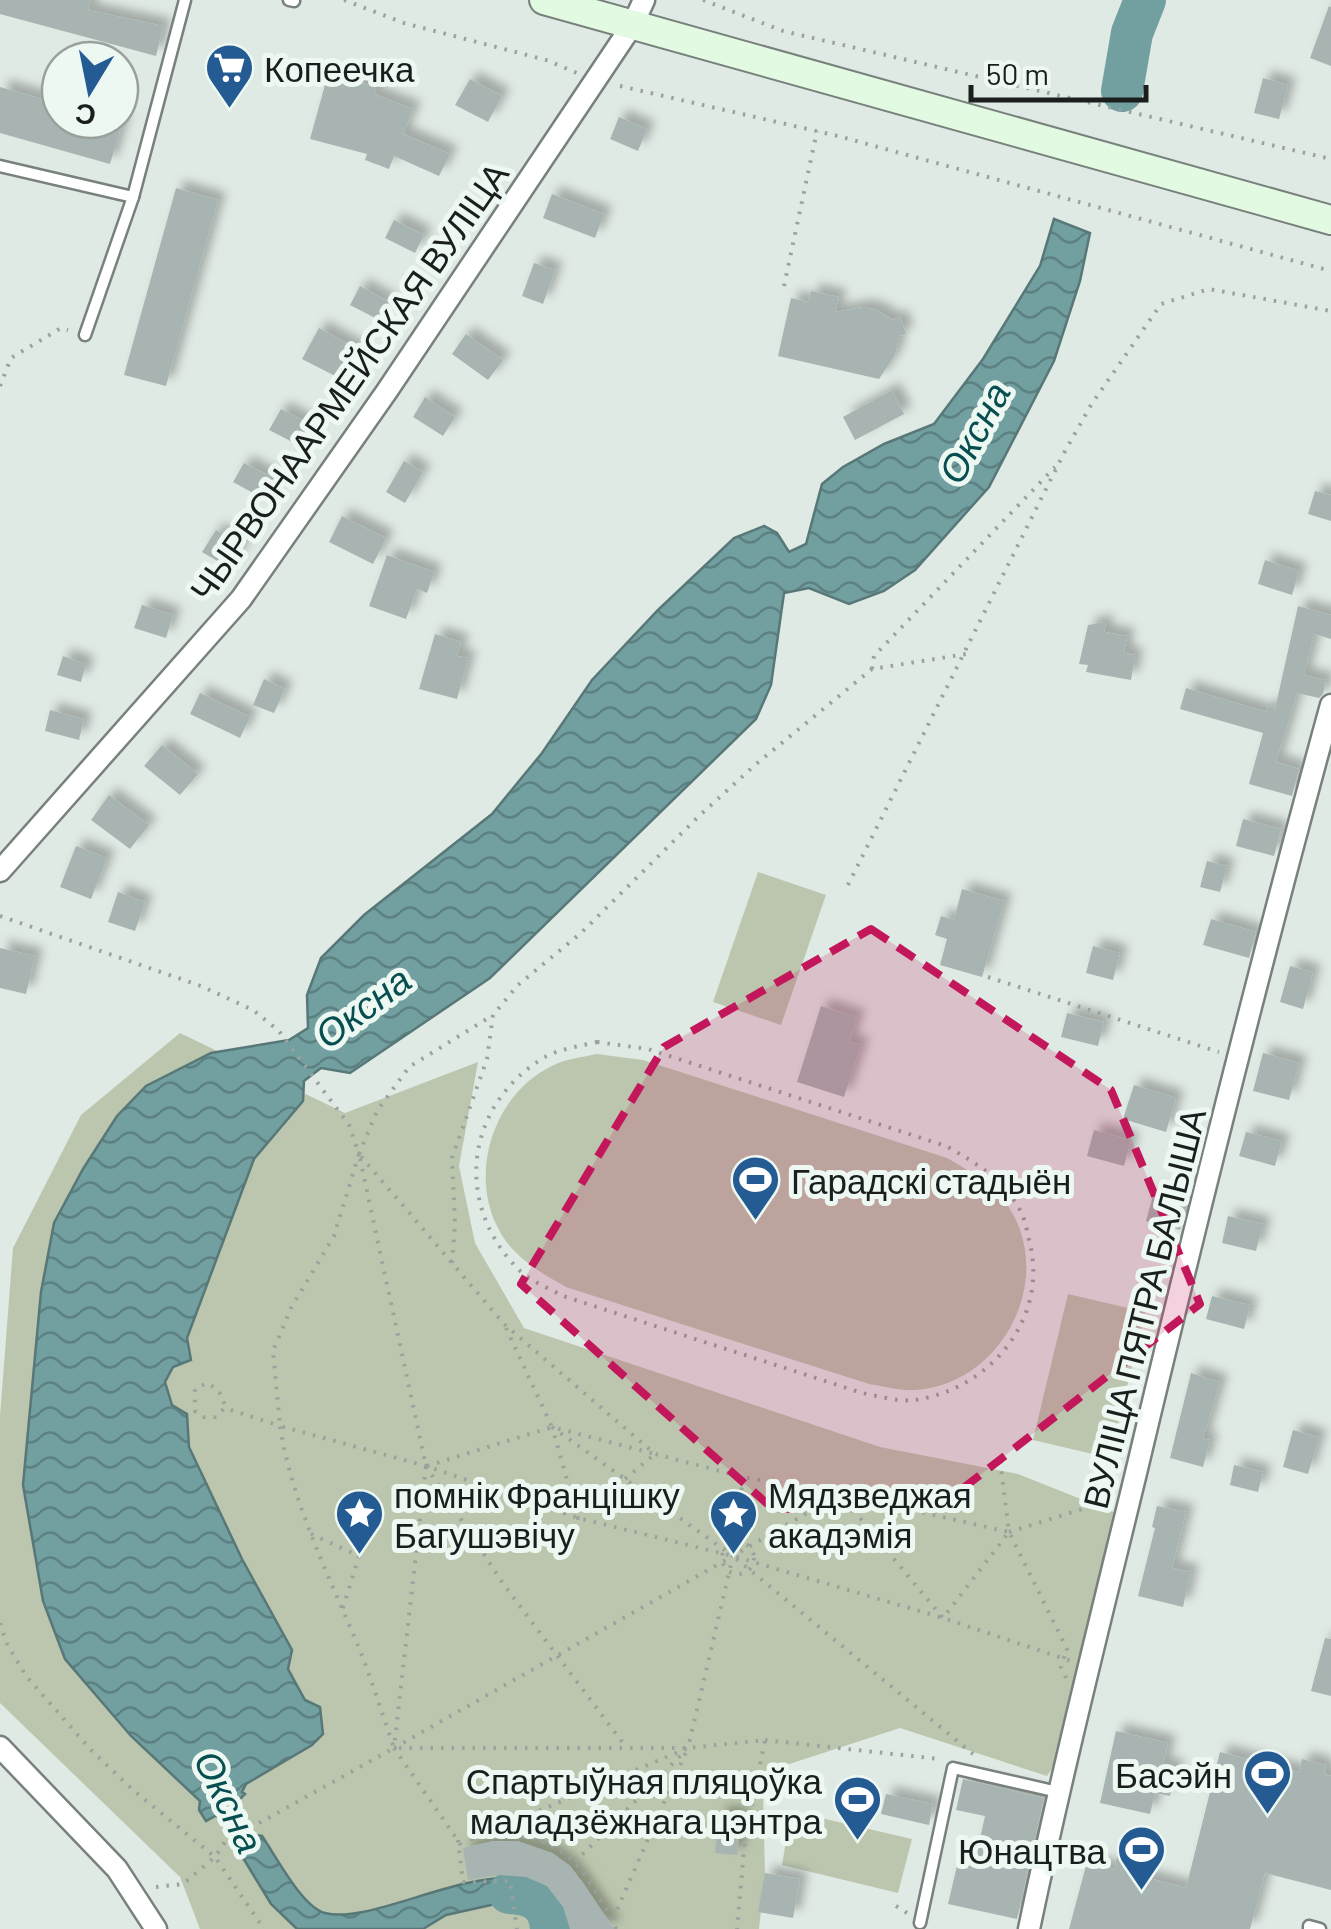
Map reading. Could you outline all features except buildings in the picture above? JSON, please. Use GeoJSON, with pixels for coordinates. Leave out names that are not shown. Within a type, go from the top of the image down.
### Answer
{"type":"FeatureCollection","features":[{"type":"Feature","properties":{"kind":"main road"},"geometry":{"type":"LineString","coordinates":[[544,0],[638,12],[1331,220]]}},
{"type":"Feature","properties":{"kind":"street","name":"ЧЫРВОНААРМЕЙСКАЯ ВУЛІЦА"},"geometry":{"type":"LineString","coordinates":[[0,870],[241,598],[343,456],[638,12]]}},
{"type":"Feature","properties":{"kind":"street","name":"ВУЛІЦА ПЯТРА БАЛЫША"},"geometry":{"type":"LineString","coordinates":[[1029,1929],[1058,1792],[1238,1058],[1331,705]]}},
{"type":"Feature","properties":{"kind":"street"},"geometry":{"type":"LineString","coordinates":[[0,1747],[94,1842],[131,1888],[156,1929]]}},
{"type":"Feature","properties":{"kind":"lane"},"geometry":{"type":"LineString","coordinates":[[85,335],[133,198],[185,0]]}},
{"type":"Feature","properties":{"kind":"lane"},"geometry":{"type":"LineString","coordinates":[[0,166],[133,198]]}},
{"type":"Feature","properties":{"kind":"lane"},"geometry":{"type":"LineString","coordinates":[[920,1922],[954,1768],[1058,1792]]}},
{"type":"Feature","properties":{"kind":"lane"},"geometry":{"type":"LineString","coordinates":[[1308,1929],[1320,1929]]}},
{"type":"Feature","properties":{"kind":"path"},"geometry":{"type":"LineString","coordinates":[[344,0],[404,23],[546,60],[596,80],[817,131],[1331,272]]}},
{"type":"Feature","properties":{"kind":"path"},"geometry":{"type":"LineString","coordinates":[[703,0],[783,32],[1331,158]]}},
{"type":"Feature","properties":{"kind":"path"},"geometry":{"type":"LineString","coordinates":[[784,286],[817,131]]}},
{"type":"Feature","properties":{"kind":"path"},"geometry":{"type":"LineString","coordinates":[[848,885],[1060,462],[1091,405],[1161,304],[1209,288],[1331,310]]}},
{"type":"Feature","properties":{"kind":"path"},"geometry":{"type":"LineString","coordinates":[[0,386],[12,358],[45,338],[62,328],[85,335]]}},
{"type":"Feature","properties":{"kind":"path"},"geometry":{"type":"LineString","coordinates":[[872,669],[874,656],[1060,462]]}},
{"type":"Feature","properties":{"kind":"path"},"geometry":{"type":"LineString","coordinates":[[463,1848],[394,1748],[308,1533],[284,1454],[274,1351],[292,1308],[334,1236],[359,1154],[378,1111],[409,1068],[493,1015],[518,985],[581,933],[699,816],[872,669],[964,654]]}},
{"type":"Feature","properties":{"kind":"path"},"geometry":{"type":"LineString","coordinates":[[0,916],[201,986],[253,1010],[279,1031],[349,1124],[359,1154],[426,1466],[394,1748]]}},
{"type":"Feature","properties":{"kind":"path"},"geometry":{"type":"LineString","coordinates":[[988,977],[1238,1058]]}},
{"type":"Feature","properties":{"kind":"path"},"geometry":{"type":"LineString","coordinates":[[452,1264],[452,1158],[486,1058],[493,1015]]}},
{"type":"Feature","properties":{"kind":"path"},"geometry":{"type":"LineString","coordinates":[[597,1042],[648,1049],[946,1146],[990,1171],[1022,1212],[1035,1262],[1028,1312],[1002,1356],[962,1387],[912,1400],[862,1393],[563,1296],[519,1271],[488,1230],[474,1181],[481,1130],[507,1086],[548,1055],[597,1042]]}},
{"type":"Feature","properties":{"kind":"path"},"geometry":{"type":"LineString","coordinates":[[359,1154],[504,1324],[655,1454]]}},
{"type":"Feature","properties":{"kind":"path"},"geometry":{"type":"LineString","coordinates":[[504,1324],[552,1428],[578,1518]]}},
{"type":"Feature","properties":{"kind":"path"},"geometry":{"type":"LineString","coordinates":[[207,1383],[223,1395],[225,1408],[214,1417],[194,1411],[194,1389],[207,1383]]}},
{"type":"Feature","properties":{"kind":"path"},"geometry":{"type":"LineString","coordinates":[[225,1408],[426,1466],[578,1518],[723,1551]]}},
{"type":"Feature","properties":{"kind":"path"},"geometry":{"type":"LineString","coordinates":[[426,1466],[552,1428],[743,1478],[840,1494],[1009,1532],[1110,1501]]}},
{"type":"Feature","properties":{"kind":"path"},"geometry":{"type":"LineString","coordinates":[[552,1428],[733,1556],[943,1618],[1074,1662]]}},
{"type":"Feature","properties":{"kind":"path"},"geometry":{"type":"LineString","coordinates":[[578,1518],[655,1454]]}},
{"type":"Feature","properties":{"kind":"path"},"geometry":{"type":"LineString","coordinates":[[1000,1460],[1009,1532],[1072,1647],[1074,1662]]}},
{"type":"Feature","properties":{"kind":"path"},"geometry":{"type":"LineString","coordinates":[[426,1466],[504,1585],[626,1747]]}},
{"type":"Feature","properties":{"kind":"path"},"geometry":{"type":"LineString","coordinates":[[613,1918],[688,1748],[733,1556],[743,1478]]}},
{"type":"Feature","properties":{"kind":"path"},"geometry":{"type":"LineString","coordinates":[[131,1888],[183,1884],[216,1857],[225,1842],[253,1825],[840,1494]]}},
{"type":"Feature","properties":{"kind":"path"},"geometry":{"type":"LineString","coordinates":[[840,1494],[943,1618]]}},
{"type":"Feature","properties":{"kind":"path"},"geometry":{"type":"LineString","coordinates":[[943,1618],[1009,1532]]}},
{"type":"Feature","properties":{"kind":"path"},"geometry":{"type":"LineString","coordinates":[[308,1533],[360,1556],[342,1611]]}},
{"type":"Feature","properties":{"kind":"path"},"geometry":{"type":"LineString","coordinates":[[722,1562],[742,1574],[750,1570],[754,1554],[735,1541]]}},
{"type":"Feature","properties":{"kind":"path"},"geometry":{"type":"LineString","coordinates":[[722,1562],[723,1551],[735,1541]]}},
{"type":"Feature","properties":{"kind":"path"},"geometry":{"type":"LineString","coordinates":[[733,1556],[984,1764]]}},
{"type":"Feature","properties":{"kind":"path"},"geometry":{"type":"LineString","coordinates":[[0,1623],[26,1676],[132,1790],[216,1857],[264,1929]]}},
{"type":"Feature","properties":{"kind":"path"},"geometry":{"type":"LineString","coordinates":[[1069,1682],[1061,1674],[1062,1658],[1072,1647]]}},
{"type":"Feature","properties":{"kind":"path"},"geometry":{"type":"LineString","coordinates":[[1072,1647],[1074,1662]]}},
{"type":"Feature","properties":{"kind":"path"},"geometry":{"type":"LineString","coordinates":[[394,1748],[688,1748],[765,1740],[948,1760]]}},
{"type":"Feature","properties":{"kind":"path"},"geometry":{"type":"LineString","coordinates":[[737,1929],[745,1839],[765,1740]]}},
{"type":"Feature","properties":{"kind":"path"},"geometry":{"type":"LineString","coordinates":[[575,1862],[688,1748]]}},
{"type":"Feature","properties":{"kind":"path"},"geometry":{"type":"LineString","coordinates":[[616,1929],[600,1894],[575,1862],[546,1844],[517,1835],[488,1834],[467,1841],[688,1748]]}},
{"type":"Feature","properties":{"kind":"path"},"geometry":{"type":"LineString","coordinates":[[458,1840],[463,1882],[510,1881],[517,1929]]}},
{"type":"Feature","properties":{"kind":"highlighted area"},"geometry":{"type":"Polygon","coordinates":[[[871,929],[1111,1090],[1200,1304],[939,1507],[773,1509],[521,1284],[664,1047],[871,929]]]}},
{"type":"Feature","properties":{"kind":"green space"},"geometry":{"type":"Polygon","coordinates":[[[758,872],[826,895],[781,1025],[713,1002],[758,872]]]}},
{"type":"Feature","properties":{"kind":"green space"},"geometry":{"type":"Polygon","coordinates":[[[180,1033],[345,1113],[478,1062],[459,1166],[475,1243],[524,1328],[880,1447],[1018,1474],[1121,1515],[1056,1763],[1047,1776],[900,1728],[774,1769],[763,1792],[765,1873],[759,1929],[200,1929],[180,1877],[0,1703],[0,1416],[13,1248],[81,1115],[180,1033]]]}},
{"type":"Feature","properties":{"kind":"green space","name":"Гарадскі стадыён"},"geometry":{"type":"Polygon","coordinates":[[[597,1054],[643,1060],[947,1158],[976,1176],[1009,1208],[1024,1246],[1026,1275],[1021,1304],[1009,1330],[992,1353],[970,1371],[944,1384],[898,1389],[869,1384],[566,1287],[536,1269],[503,1237],[489,1204],[487,1158],[493,1135],[515,1095],[532,1078],[557,1064],[597,1054]]]}},
{"type":"Feature","properties":{"kind":"green space"},"geometry":{"type":"Polygon","coordinates":[[[1068,1294],[1145,1312],[1110,1458],[1033,1440],[1068,1294]]]}},
{"type":"Feature","properties":{"kind":"green space"},"geometry":{"type":"Polygon","coordinates":[[[791,1811],[912,1839],[898,1893],[782,1865],[791,1811]]]}},
{"type":"Feature","properties":{"kind":"water"},"geometry":{"type":"Polygon","coordinates":[[[1054,219],[1090,233],[1080,281],[1054,361],[989,487],[915,570],[884,591],[849,604],[809,588],[784,593],[771,685],[756,719],[490,978],[350,1073],[321,1068],[304,1081],[303,1101],[254,1159],[187,1338],[191,1360],[173,1367],[165,1382],[172,1405],[187,1414],[189,1447],[242,1559],[292,1650],[288,1669],[305,1700],[320,1707],[323,1734],[312,1745],[246,1784],[242,1792],[245,1794],[234,1805],[249,1834],[262,1836],[307,1901],[325,1913],[352,1914],[493,1879],[525,1880],[549,1893],[563,1922],[543,1925],[531,1905],[515,1901],[446,1915],[423,1929],[297,1929],[271,1904],[217,1815],[206,1821],[199,1810],[200,1801],[131,1736],[65,1659],[43,1601],[23,1485],[41,1292],[54,1223],[117,1116],[146,1086],[211,1053],[289,1040],[308,1028],[307,995],[321,958],[364,915],[492,814],[542,753],[592,680],[734,538],[764,526],[777,533],[789,552],[806,544],[822,484],[884,444],[934,424],[983,359],[1040,266],[1054,219]]]}},
{"type":"Feature","properties":{"kind":"waterway","name":"Оксна"},"geometry":{"type":"LineString","coordinates":[[1122,91],[1132,33],[1145,0]]}},
{"type":"Feature","properties":{"kind":"waterway","name":"Оксна"},"geometry":{"type":"LineString","coordinates":[[509,1893],[526,1895],[544,1906],[551,1929]]}},
{"type":"Feature","properties":{"kind":"place","name":"Копеечка"},"geometry":{"type":"Point","coordinates":[229,110]}},
{"type":"Feature","properties":{"kind":"place","name":"Гарадскі стадыён"},"geometry":{"type":"Point","coordinates":[756,1222]}},
{"type":"Feature","properties":{"kind":"place","name":"помнік Францішку Багушэвічу"},"geometry":{"type":"Point","coordinates":[359,1556]}},
{"type":"Feature","properties":{"kind":"place","name":"Мядзведжая акадэмія"},"geometry":{"type":"Point","coordinates":[733,1556]}},
{"type":"Feature","properties":{"kind":"place","name":"Басэйн"},"geometry":{"type":"Point","coordinates":[1267,1816]}},
{"type":"Feature","properties":{"kind":"place","name":"Спартыўная пляцоўка маладзёжнага цэнтра"},"geometry":{"type":"Point","coordinates":[857,1842]}},
{"type":"Feature","properties":{"kind":"place","name":"Юнацтва"},"geometry":{"type":"Point","coordinates":[1141,1892]}}]}
